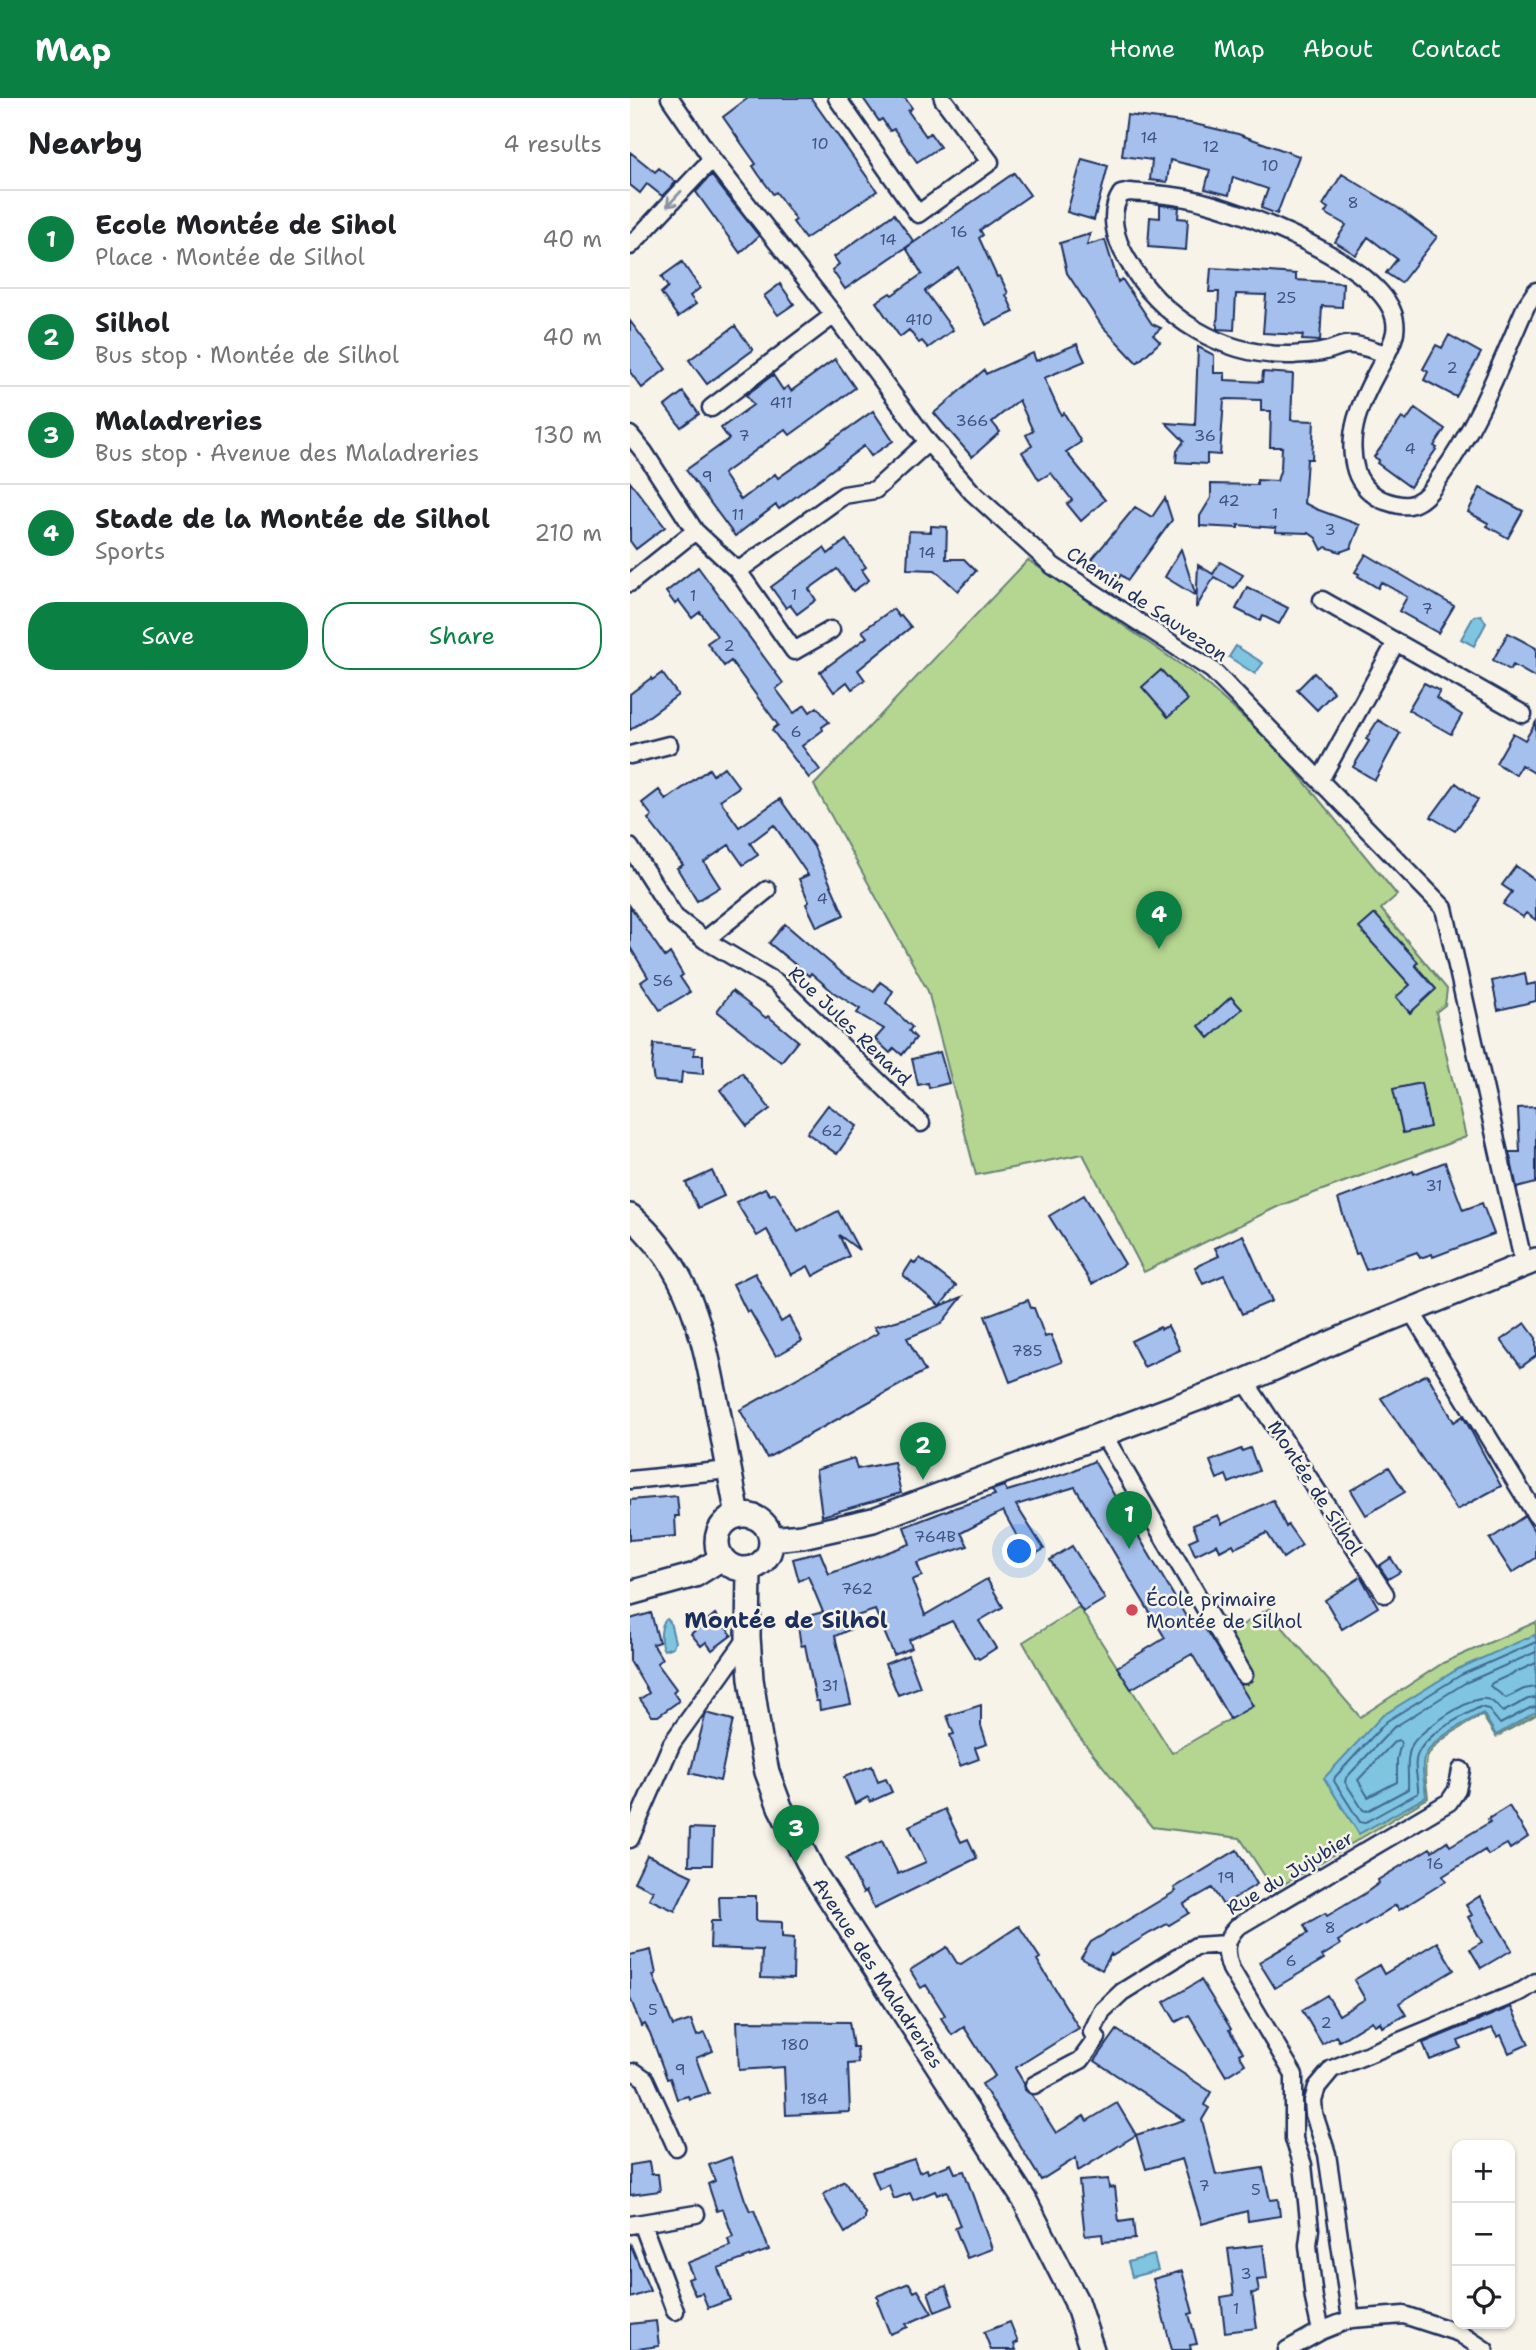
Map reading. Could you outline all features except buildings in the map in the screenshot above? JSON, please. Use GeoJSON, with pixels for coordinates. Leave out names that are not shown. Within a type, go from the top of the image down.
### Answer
{"type":"FeatureCollection","features":[{"type":"Feature","properties":{"kind":"street","name":"Chemin de Sauvezon"},"geometry":{"type":"LineString","coordinates":[[670,98],[712,159],[834,315],[928,442],[972,492],[1053,566],[1212,670],[1444,908],[1530,1263]]}},
{"type":"Feature","properties":{"kind":"street"},"geometry":{"type":"LineString","coordinates":[[837,98],[918,214],[990,162],[943,99]]}},
{"type":"Feature","properties":{"kind":"street"},"geometry":{"type":"LineString","coordinates":[[633,242],[712,159]]}},
{"type":"Feature","properties":{"kind":"street"},"geometry":{"type":"LineString","coordinates":[[1387,354],[1347,344],[1322,352],[1264,354],[1234,348],[1200,333],[1168,311],[1147,290],[1132,269],[1120,245],[1113,219],[1115,204],[1121,194],[1130,192],[1202,201],[1256,219],[1299,238],[1356,271],[1379,290],[1392,309],[1395,332],[1387,354],[1366,390],[1355,419],[1352,445],[1356,471],[1363,485],[1380,499],[1398,505],[1415,504],[1428,494],[1460,449],[1477,419],[1526,306],[1536,290]]}},
{"type":"Feature","properties":{"kind":"street"},"geometry":{"type":"LineString","coordinates":[[711,408],[834,315]]}},
{"type":"Feature","properties":{"kind":"street"},"geometry":{"type":"LineString","coordinates":[[630,435],[695,531],[738,572],[794,651],[831,630]]}},
{"type":"Feature","properties":{"kind":"street"},"geometry":{"type":"LineString","coordinates":[[738,572],[845,495],[875,490],[928,442]]}},
{"type":"Feature","properties":{"kind":"street"},"geometry":{"type":"LineString","coordinates":[[630,583],[695,531]]}},
{"type":"Feature","properties":{"kind":"street"},"geometry":{"type":"LineString","coordinates":[[1322,600],[1523,714]]}},
{"type":"Feature","properties":{"kind":"street"},"geometry":{"type":"LineString","coordinates":[[1320,780],[1396,642]]}},
{"type":"Feature","properties":{"kind":"street"},"geometry":{"type":"LineString","coordinates":[[630,755],[669,745]]}},
{"type":"Feature","properties":{"kind":"street","name":"Rue Jules Renard"},"geometry":{"type":"LineString","coordinates":[[630,847],[675,917],[705,940],[776,982],[921,1123]]}},
{"type":"Feature","properties":{"kind":"street"},"geometry":{"type":"LineString","coordinates":[[705,940],[767,890]]}},
{"type":"Feature","properties":{"kind":"street"},"geometry":{"type":"LineString","coordinates":[[630,1216],[668,1256],[692,1304],[708,1358],[738,1516]]}},
{"type":"Feature","properties":{"kind":"street"},"geometry":{"type":"LineString","coordinates":[[771,1539],[802,1536],[873,1520],[1245,1381],[1530,1263]]}},
{"type":"Feature","properties":{"kind":"street"},"geometry":{"type":"LineString","coordinates":[[1411,1311],[1536,1514]]}},
{"type":"Feature","properties":{"kind":"street","name":"Montée de Silhol"},"geometry":{"type":"LineString","coordinates":[[1245,1381],[1385,1594]]}},
{"type":"Feature","properties":{"kind":"street"},"geometry":{"type":"LineString","coordinates":[[1103,1434],[1244,1675]]}},
{"type":"Feature","properties":{"kind":"street"},"geometry":{"type":"LineString","coordinates":[[630,1480],[729,1470]]}},
{"type":"Feature","properties":{"kind":"street"},"geometry":{"type":"LineString","coordinates":[[738,1516],[750,1516],[760,1520],[768,1528],[771,1539],[770,1553],[761,1564],[749,1569],[729,1565],[718,1548],[721,1528],[738,1516]]}},
{"type":"Feature","properties":{"kind":"street"},"geometry":{"type":"LineString","coordinates":[[630,1593],[695,1575],[722,1558]]}},
{"type":"Feature","properties":{"kind":"street","name":"Avenue des Maladreries"},"geometry":{"type":"LineString","coordinates":[[749,1569],[748,1637],[760,1739],[779,1807],[820,1883],[1024,2199],[1076,2301],[1092,2350]]}},
{"type":"Feature","properties":{"kind":"street"},"geometry":{"type":"LineString","coordinates":[[630,1839],[672,1743],[748,1637]]}},
{"type":"Feature","properties":{"kind":"street","name":"Rue du Jujubier"},"geometry":{"type":"LineString","coordinates":[[1321,2331],[1314,2299],[1308,2245],[1310,2229],[1303,2165],[1294,2139],[1294,2075],[1231,1969],[1226,1944],[1237,1927],[1450,1802],[1457,1790],[1461,1770]]}},
{"type":"Feature","properties":{"kind":"street"},"geometry":{"type":"LineString","coordinates":[[1034,2085],[1081,2060],[1097,2038],[1092,2032],[1102,2011],[1122,1992],[1196,1946],[1226,1944]]}},
{"type":"Feature","properties":{"kind":"street"},"geometry":{"type":"LineString","coordinates":[[1351,2319],[1327,2154],[1314,2114],[1313,2101],[1317,2087],[1332,2069],[1522,1991],[1536,1982]]}},
{"type":"Feature","properties":{"kind":"street"},"geometry":{"type":"LineString","coordinates":[[630,2073],[635,2072],[645,2079],[676,2147]]}},
{"type":"Feature","properties":{"kind":"street"},"geometry":{"type":"LineString","coordinates":[[675,2311],[636,2224],[696,2214]]}},
{"type":"Feature","properties":{"kind":"street"},"geometry":{"type":"LineString","coordinates":[[1287,2350],[1321,2331],[1351,2319],[1405,2315],[1459,2333],[1485,2350]]}},
{"type":"Feature","properties":{"kind":"street"},"geometry":{"type":"LineString","coordinates":[[1457,2350],[1459,2333]]}},
{"type":"Feature","properties":{"kind":"green space"},"geometry":{"type":"Polygon","coordinates":[[[1028,560],[1200,678],[1276,747],[1397,895],[1381,909],[1447,989],[1445,1005],[1436,1012],[1466,1137],[1279,1206],[1144,1272],[1083,1154],[976,1175],[928,991],[814,785],[1028,560]]]}},
{"type":"Feature","properties":{"kind":"green space"},"geometry":{"type":"Polygon","coordinates":[[[1079,1607],[1172,1753],[1252,1706],[1215,1642],[1270,1608],[1277,1621],[1360,1717],[1443,1663],[1536,1622],[1536,1715],[1496,1737],[1482,1715],[1453,1732],[1434,1748],[1427,1759],[1428,1798],[1274,1890],[1240,1838],[1152,1827],[1072,1728],[1023,1642],[1079,1607]]]}},
{"type":"Feature","properties":{"kind":"water"},"geometry":{"type":"Polygon","coordinates":[[[1481,615],[1486,623],[1474,646],[1461,639],[1474,616],[1481,615]]]}},
{"type":"Feature","properties":{"kind":"water"},"geometry":{"type":"Polygon","coordinates":[[[1236,646],[1263,663],[1255,674],[1229,657],[1236,646]]]}},
{"type":"Feature","properties":{"kind":"water"},"geometry":{"type":"Polygon","coordinates":[[[667,1619],[675,1642],[673,1647],[664,1650],[661,1633],[667,1619]]]}},
{"type":"Feature","properties":{"kind":"water"},"geometry":{"type":"Polygon","coordinates":[[[1534,1635],[1536,1712],[1496,1735],[1483,1713],[1457,1727],[1431,1747],[1426,1755],[1423,1767],[1426,1797],[1359,1834],[1324,1778],[1382,1716],[1458,1669],[1534,1635]]]}},
{"type":"Feature","properties":{"kind":"water"},"geometry":{"type":"Polygon","coordinates":[[[1154,2255],[1158,2270],[1132,2277],[1128,2262],[1154,2255]]]}},
{"type":"Feature","properties":{"kind":"place","name":"Stade de la Montée de Silhol"},"geometry":{"type":"Point","coordinates":[1159,949]}},
{"type":"Feature","properties":{"kind":"place","name":"Silhol"},"geometry":{"type":"Point","coordinates":[923,1480]}},
{"type":"Feature","properties":{"kind":"place","name":"Ecole Montée de Sihol"},"geometry":{"type":"Point","coordinates":[1129,1549]}},
{"type":"Feature","properties":{"kind":"place","name":"École primaire Montée de Silhol"},"geometry":{"type":"Point","coordinates":[1132,1610]}},
{"type":"Feature","properties":{"kind":"place","name":"Maladreries"},"geometry":{"type":"Point","coordinates":[796,1863]}},
{"type":"Feature","properties":{"kind":"district","name":"Montée de Silhol"},"geometry":{"type":"Point","coordinates":[786,1620]}}]}
